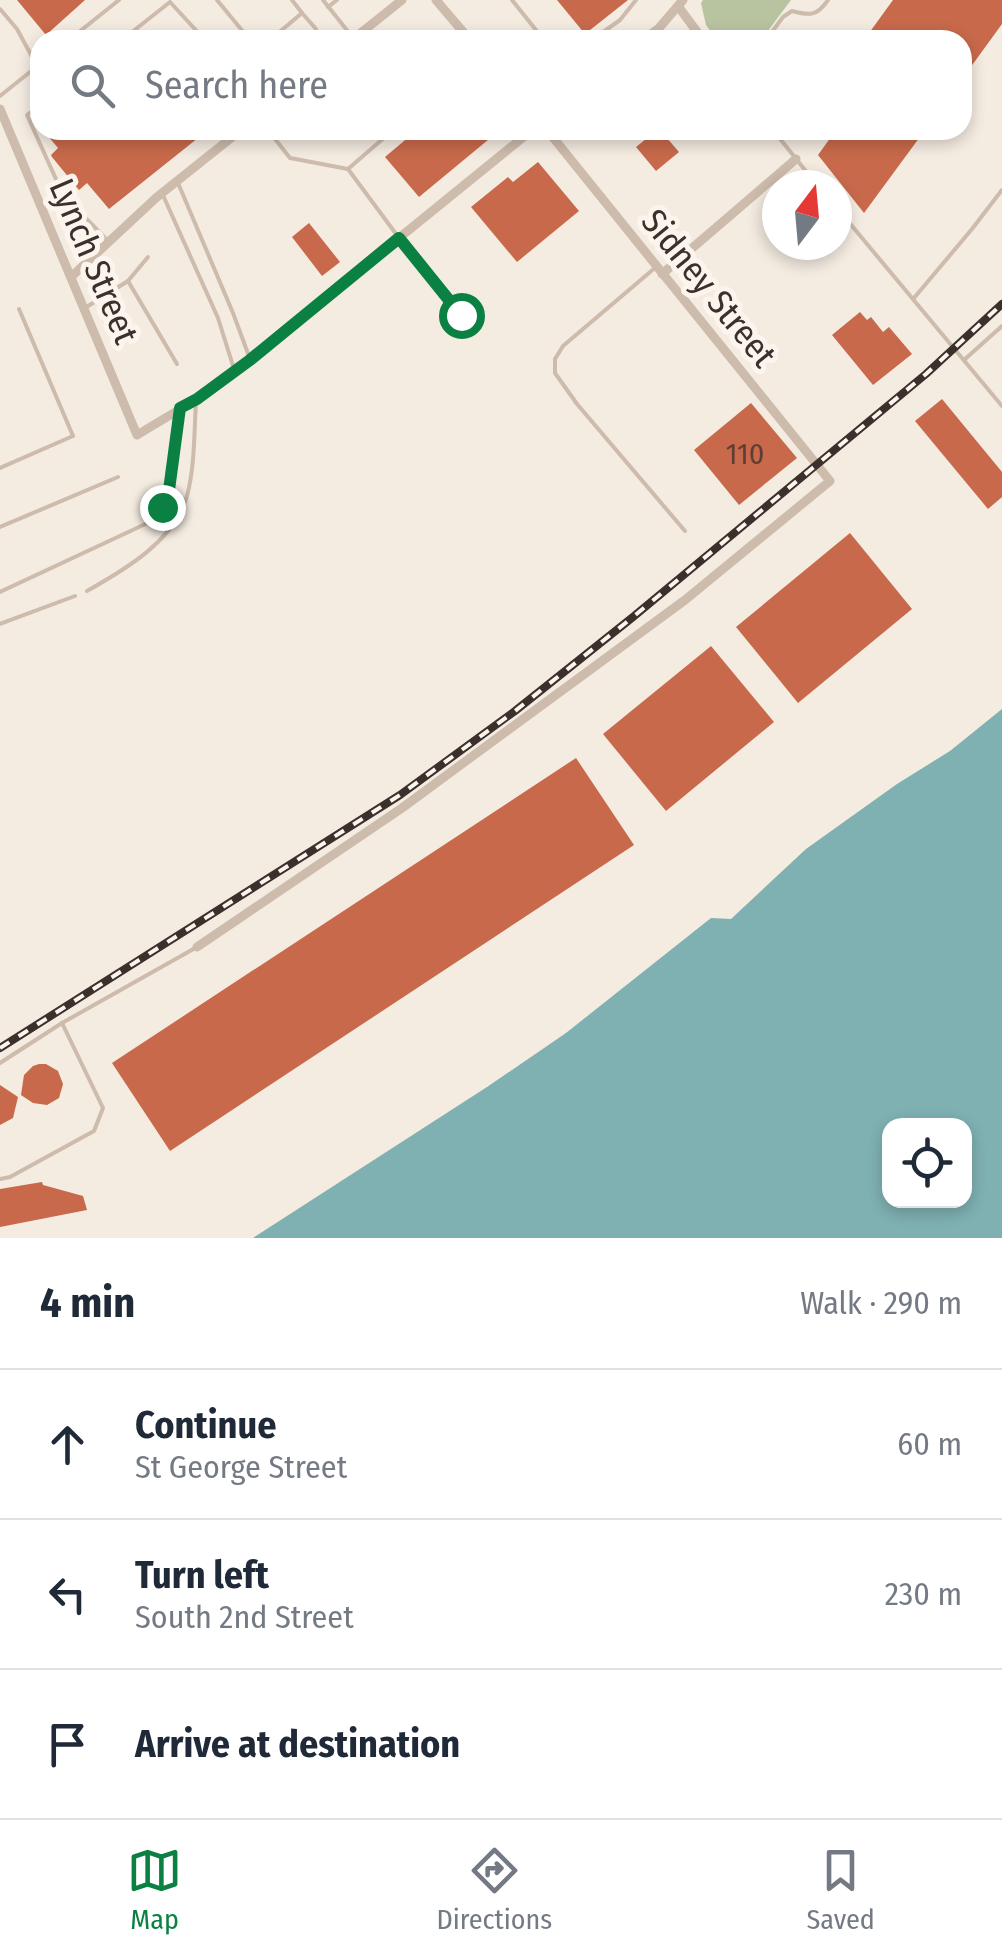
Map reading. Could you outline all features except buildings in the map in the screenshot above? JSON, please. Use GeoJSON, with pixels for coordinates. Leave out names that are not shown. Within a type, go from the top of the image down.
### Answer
{"type":"FeatureCollection","features":[{"type":"Feature","properties":{"kind":"street"},"geometry":{"type":"LineString","coordinates":[[364,30],[402,0]]}},
{"type":"Feature","properties":{"kind":"street"},"geometry":{"type":"LineString","coordinates":[[436,0],[462,30]]}},
{"type":"Feature","properties":{"kind":"street"},"geometry":{"type":"LineString","coordinates":[[654,30],[681,3],[696,30]]}},
{"type":"Feature","properties":{"kind":"street","name":"Lynch Street"},"geometry":{"type":"LineString","coordinates":[[0,109],[138,434],[180,408]]}},
{"type":"Feature","properties":{"kind":"street"},"geometry":{"type":"LineString","coordinates":[[71,277],[162,193],[228,140]]}},
{"type":"Feature","properties":{"kind":"street"},"geometry":{"type":"LineString","coordinates":[[180,408],[250,360],[520,140]]}},
{"type":"Feature","properties":{"kind":"street","name":"Sidney Street"},"geometry":{"type":"LineString","coordinates":[[197,947],[402,808],[685,600],[830,481],[555,140]]}},
{"type":"Feature","properties":{"kind":"street"},"geometry":{"type":"LineString","coordinates":[[659,271],[796,160]]}},
{"type":"Feature","properties":{"kind":"street"},"geometry":{"type":"LineString","coordinates":[[399,238],[461,315]]}},
{"type":"Feature","properties":{"kind":"lane"},"geometry":{"type":"LineString","coordinates":[[217,0],[242,30]]}},
{"type":"Feature","properties":{"kind":"lane"},"geometry":{"type":"LineString","coordinates":[[292,0],[316,29]]}},
{"type":"Feature","properties":{"kind":"lane"},"geometry":{"type":"LineString","coordinates":[[323,0],[346,30]]}},
{"type":"Feature","properties":{"kind":"lane"},"geometry":{"type":"LineString","coordinates":[[328,7],[337,0]]}},
{"type":"Feature","properties":{"kind":"lane"},"geometry":{"type":"LineString","coordinates":[[512,0],[536,30]]}},
{"type":"Feature","properties":{"kind":"lane"},"geometry":{"type":"LineString","coordinates":[[606,30],[636,0]]}},
{"type":"Feature","properties":{"kind":"lane"},"geometry":{"type":"LineString","coordinates":[[774,30],[792,11],[806,15],[821,10],[828,0]]}},
{"type":"Feature","properties":{"kind":"lane"},"geometry":{"type":"LineString","coordinates":[[82,30],[115,1]]}},
{"type":"Feature","properties":{"kind":"lane"},"geometry":{"type":"LineString","coordinates":[[135,30],[170,2],[197,30]]}},
{"type":"Feature","properties":{"kind":"lane"},"geometry":{"type":"LineString","coordinates":[[0,9],[30,50]]}},
{"type":"Feature","properties":{"kind":"lane"},"geometry":{"type":"LineString","coordinates":[[282,30],[302,13]]}},
{"type":"Feature","properties":{"kind":"lane"},"geometry":{"type":"LineString","coordinates":[[0,96],[30,72]]}},
{"type":"Feature","properties":{"kind":"lane"},"geometry":{"type":"LineString","coordinates":[[38,140],[60,188],[109,242]]}},
{"type":"Feature","properties":{"kind":"lane"},"geometry":{"type":"LineString","coordinates":[[276,140],[290,158],[348,170],[399,238]]}},
{"type":"Feature","properties":{"kind":"lane"},"geometry":{"type":"LineString","coordinates":[[348,170],[382,140]]}},
{"type":"Feature","properties":{"kind":"lane"},"geometry":{"type":"LineString","coordinates":[[781,140],[805,170]]}},
{"type":"Feature","properties":{"kind":"lane"},"geometry":{"type":"LineString","coordinates":[[177,181],[250,360]]}},
{"type":"Feature","properties":{"kind":"lane"},"geometry":{"type":"LineString","coordinates":[[913,299],[1002,190]]}},
{"type":"Feature","properties":{"kind":"lane"},"geometry":{"type":"LineString","coordinates":[[162,193],[218,318],[234,370]]}},
{"type":"Feature","properties":{"kind":"lane"},"geometry":{"type":"LineString","coordinates":[[852,226],[1002,406]]}},
{"type":"Feature","properties":{"kind":"lane"},"geometry":{"type":"LineString","coordinates":[[85,308],[128,280],[148,257]]}},
{"type":"Feature","properties":{"kind":"lane"},"geometry":{"type":"LineString","coordinates":[[659,271],[613,302],[563,346],[555,360],[555,373],[685,532]]}},
{"type":"Feature","properties":{"kind":"lane"},"geometry":{"type":"LineString","coordinates":[[128,280],[177,364]]}},
{"type":"Feature","properties":{"kind":"lane"},"geometry":{"type":"LineString","coordinates":[[0,468],[73,436],[18,310]]}},
{"type":"Feature","properties":{"kind":"lane"},"geometry":{"type":"LineString","coordinates":[[964,360],[1002,326]]}},
{"type":"Feature","properties":{"kind":"lane"},"geometry":{"type":"LineString","coordinates":[[87,590],[121,572],[174,523],[186,499],[197,399]]}},
{"type":"Feature","properties":{"kind":"lane"},"geometry":{"type":"LineString","coordinates":[[0,592],[154,520],[169,490],[180,408]]}},
{"type":"Feature","properties":{"kind":"lane"},"geometry":{"type":"LineString","coordinates":[[0,526],[118,477]]}},
{"type":"Feature","properties":{"kind":"lane"},"geometry":{"type":"LineString","coordinates":[[0,624],[75,596]]}},
{"type":"Feature","properties":{"kind":"lane"},"geometry":{"type":"LineString","coordinates":[[0,1063],[62,1023],[197,947]]}},
{"type":"Feature","properties":{"kind":"lane"},"geometry":{"type":"LineString","coordinates":[[0,1179],[94,1131],[104,1108],[62,1023]]}},
{"type":"Feature","properties":{"kind":"green space"},"geometry":{"type":"Polygon","coordinates":[[[791,0],[768,30],[710,30],[701,3],[791,0]]]}},
{"type":"Feature","properties":{"kind":"water"},"geometry":{"type":"Polygon","coordinates":[[[1002,709],[1002,1238],[253,1238],[566,1033],[711,918],[731,919],[806,849],[950,751],[1002,709]]]}},
{"type":"Feature","properties":{"kind":"railway"},"geometry":{"type":"LineString","coordinates":[[0,1048],[400,795],[515,711],[926,374],[1002,304]]}},
{"type":"Feature","properties":{"kind":"route"},"geometry":{"type":"LineString","coordinates":[[162,507],[169,490],[180,408],[250,360],[399,238],[461,315]]}}]}
